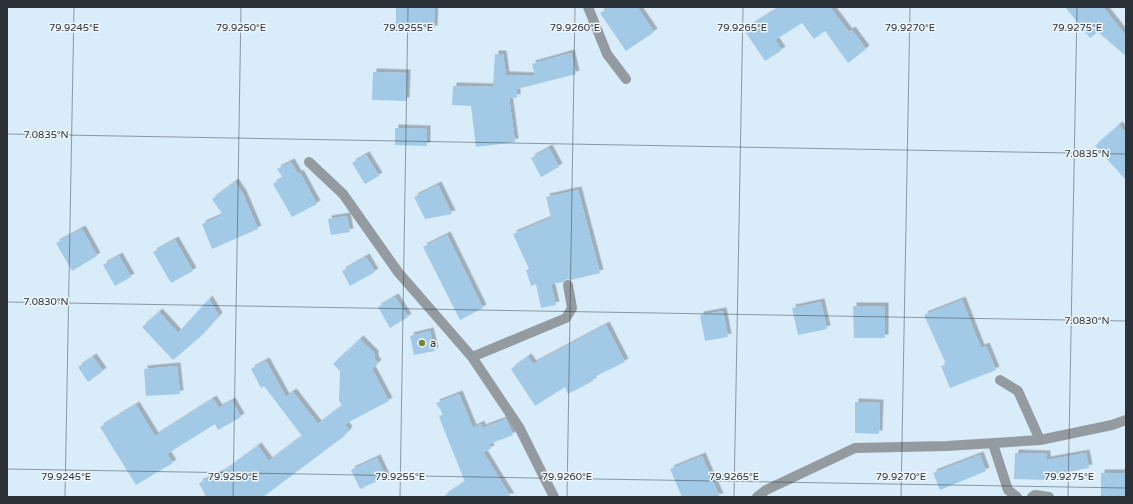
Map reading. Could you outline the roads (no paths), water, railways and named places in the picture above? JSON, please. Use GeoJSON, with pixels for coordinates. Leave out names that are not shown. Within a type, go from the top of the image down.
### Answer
{"type":"FeatureCollection","features":[{"type":"Feature","properties":{"kind":"street"},"geometry":{"type":"LineString","coordinates":[[588,7],[607,54],[626,79]]}},
{"type":"Feature","properties":{"kind":"street"},"geometry":{"type":"LineString","coordinates":[[309,162],[342,194],[398,272],[472,357],[519,427],[554,497]]}},
{"type":"Feature","properties":{"kind":"street"},"geometry":{"type":"LineString","coordinates":[[472,357],[566,318],[572,308],[568,285]]}},
{"type":"Feature","properties":{"kind":"street"},"geometry":{"type":"LineString","coordinates":[[1000,380],[1018,392],[1040,440]]}},
{"type":"Feature","properties":{"kind":"street"},"geometry":{"type":"LineString","coordinates":[[757,497],[766,490],[855,448],[947,446],[1040,440],[1112,425],[1126,420]]}},
{"type":"Feature","properties":{"kind":"street"},"geometry":{"type":"LineString","coordinates":[[993,444],[1008,490],[1017,497]]}},
{"type":"Feature","properties":{"kind":"street"},"geometry":{"type":"LineString","coordinates":[[1032,497],[1035,495],[1050,497]]}},
{"type":"Feature","properties":{"kind":"place","name":"a"},"geometry":{"type":"Point","coordinates":[422,343]}}]}
